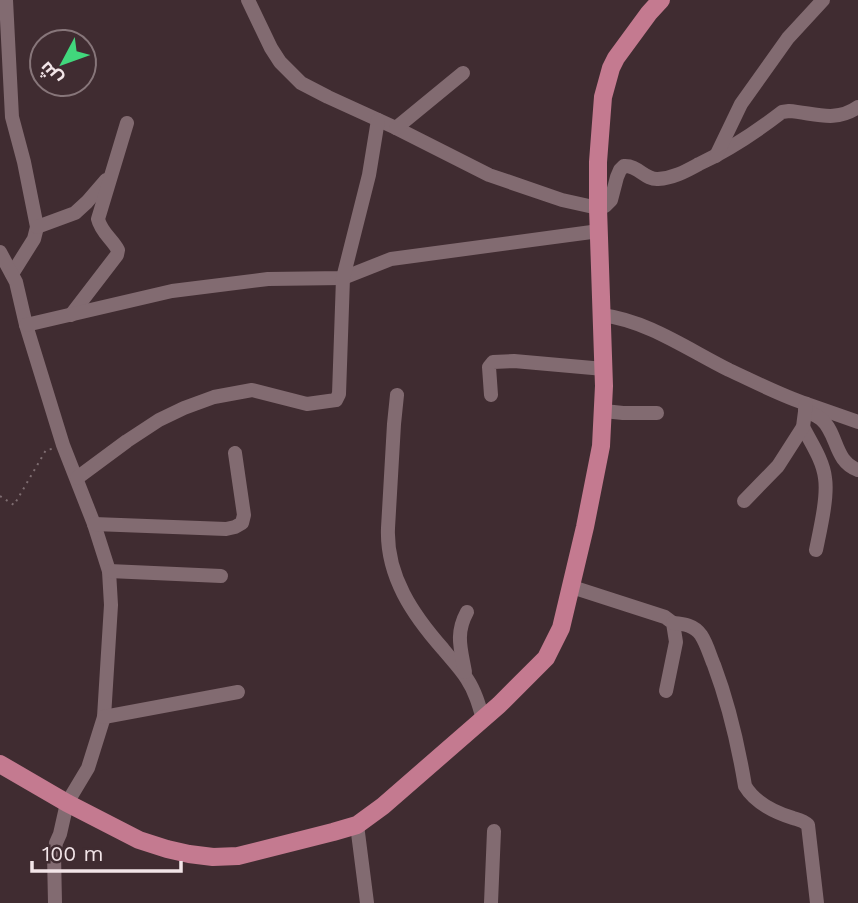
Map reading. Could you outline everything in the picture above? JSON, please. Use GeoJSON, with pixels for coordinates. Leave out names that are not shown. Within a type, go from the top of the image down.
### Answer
{"type":"FeatureCollection","features":[{"type":"Feature","properties":{"kind":"main road"},"geometry":{"type":"LineString","coordinates":[[0,764],[66,803],[139,840],[189,854],[238,856],[357,825],[383,806],[483,719],[546,658],[561,628],[572,587],[601,446],[604,369],[598,208],[603,97],[611,68],[626,42],[661,0]]}},
{"type":"Feature","properties":{"kind":"street"},"geometry":{"type":"LineString","coordinates":[[6,0],[12,117],[37,227],[34,239],[12,274]]}},
{"type":"Feature","properties":{"kind":"street"},"geometry":{"type":"LineString","coordinates":[[248,0],[280,62],[301,83],[489,175],[562,200],[598,208],[611,200],[620,170],[624,166],[633,166],[655,180],[673,177],[735,146],[782,112],[836,116],[848,114],[858,107]]}},
{"type":"Feature","properties":{"kind":"street"},"geometry":{"type":"LineString","coordinates":[[716,156],[741,104],[788,38],[823,0]]}},
{"type":"Feature","properties":{"kind":"street"},"geometry":{"type":"LineString","coordinates":[[396,128],[463,73]]}},
{"type":"Feature","properties":{"kind":"street"},"geometry":{"type":"LineString","coordinates":[[77,478],[159,420],[214,397],[252,390],[307,404],[336,400],[339,394],[343,278],[369,175],[378,120]]}},
{"type":"Feature","properties":{"kind":"street"},"geometry":{"type":"LineString","coordinates":[[71,315],[117,255],[118,250],[98,219],[127,123]]}},
{"type":"Feature","properties":{"kind":"street"},"geometry":{"type":"LineString","coordinates":[[37,227],[75,213],[111,175]]}},
{"type":"Feature","properties":{"kind":"street"},"geometry":{"type":"LineString","coordinates":[[26,325],[172,291],[268,279],[343,278],[391,259],[599,231]]}},
{"type":"Feature","properties":{"kind":"street"},"geometry":{"type":"LineString","coordinates":[[0,252],[16,282],[26,325],[63,445],[109,571],[111,605],[104,717],[88,768],[66,803],[54,854],[55,903]]}},
{"type":"Feature","properties":{"kind":"street"},"geometry":{"type":"LineString","coordinates":[[602,314],[641,324],[806,407],[826,425],[844,460],[858,470]]}},
{"type":"Feature","properties":{"kind":"street"},"geometry":{"type":"LineString","coordinates":[[491,395],[489,367],[493,362],[514,361],[604,369]]}},
{"type":"Feature","properties":{"kind":"street"},"geometry":{"type":"LineString","coordinates":[[397,395],[387,537],[391,562],[412,610],[466,677],[483,719]]}},
{"type":"Feature","properties":{"kind":"street"},"geometry":{"type":"LineString","coordinates":[[806,407],[825,409],[858,422]]}},
{"type":"Feature","properties":{"kind":"street"},"geometry":{"type":"LineString","coordinates":[[744,501],[778,466],[803,427],[806,407]]}},
{"type":"Feature","properties":{"kind":"street"},"geometry":{"type":"LineString","coordinates":[[604,411],[657,413]]}},
{"type":"Feature","properties":{"kind":"street"},"geometry":{"type":"LineString","coordinates":[[803,427],[825,476],[826,488],[816,550]]}},
{"type":"Feature","properties":{"kind":"street"},"geometry":{"type":"LineString","coordinates":[[94,524],[226,529],[235,527],[242,523],[244,515],[235,453]]}},
{"type":"Feature","properties":{"kind":"street"},"geometry":{"type":"LineString","coordinates":[[109,571],[221,576]]}},
{"type":"Feature","properties":{"kind":"street"},"geometry":{"type":"LineString","coordinates":[[572,587],[665,617],[673,623],[689,625],[701,634],[719,678],[732,721],[748,792],[771,810],[801,819],[808,825],[817,903]]}},
{"type":"Feature","properties":{"kind":"street"},"geometry":{"type":"LineString","coordinates":[[466,677],[458,640],[467,612]]}},
{"type":"Feature","properties":{"kind":"street"},"geometry":{"type":"LineString","coordinates":[[666,691],[676,642],[673,623]]}},
{"type":"Feature","properties":{"kind":"street"},"geometry":{"type":"LineString","coordinates":[[104,717],[238,692]]}},
{"type":"Feature","properties":{"kind":"street"},"geometry":{"type":"LineString","coordinates":[[357,825],[367,903]]}},
{"type":"Feature","properties":{"kind":"street"},"geometry":{"type":"LineString","coordinates":[[491,903],[494,831]]}},
{"type":"Feature","properties":{"kind":"path"},"geometry":{"type":"LineString","coordinates":[[0,496],[14,505],[47,450],[63,445]]}}]}
